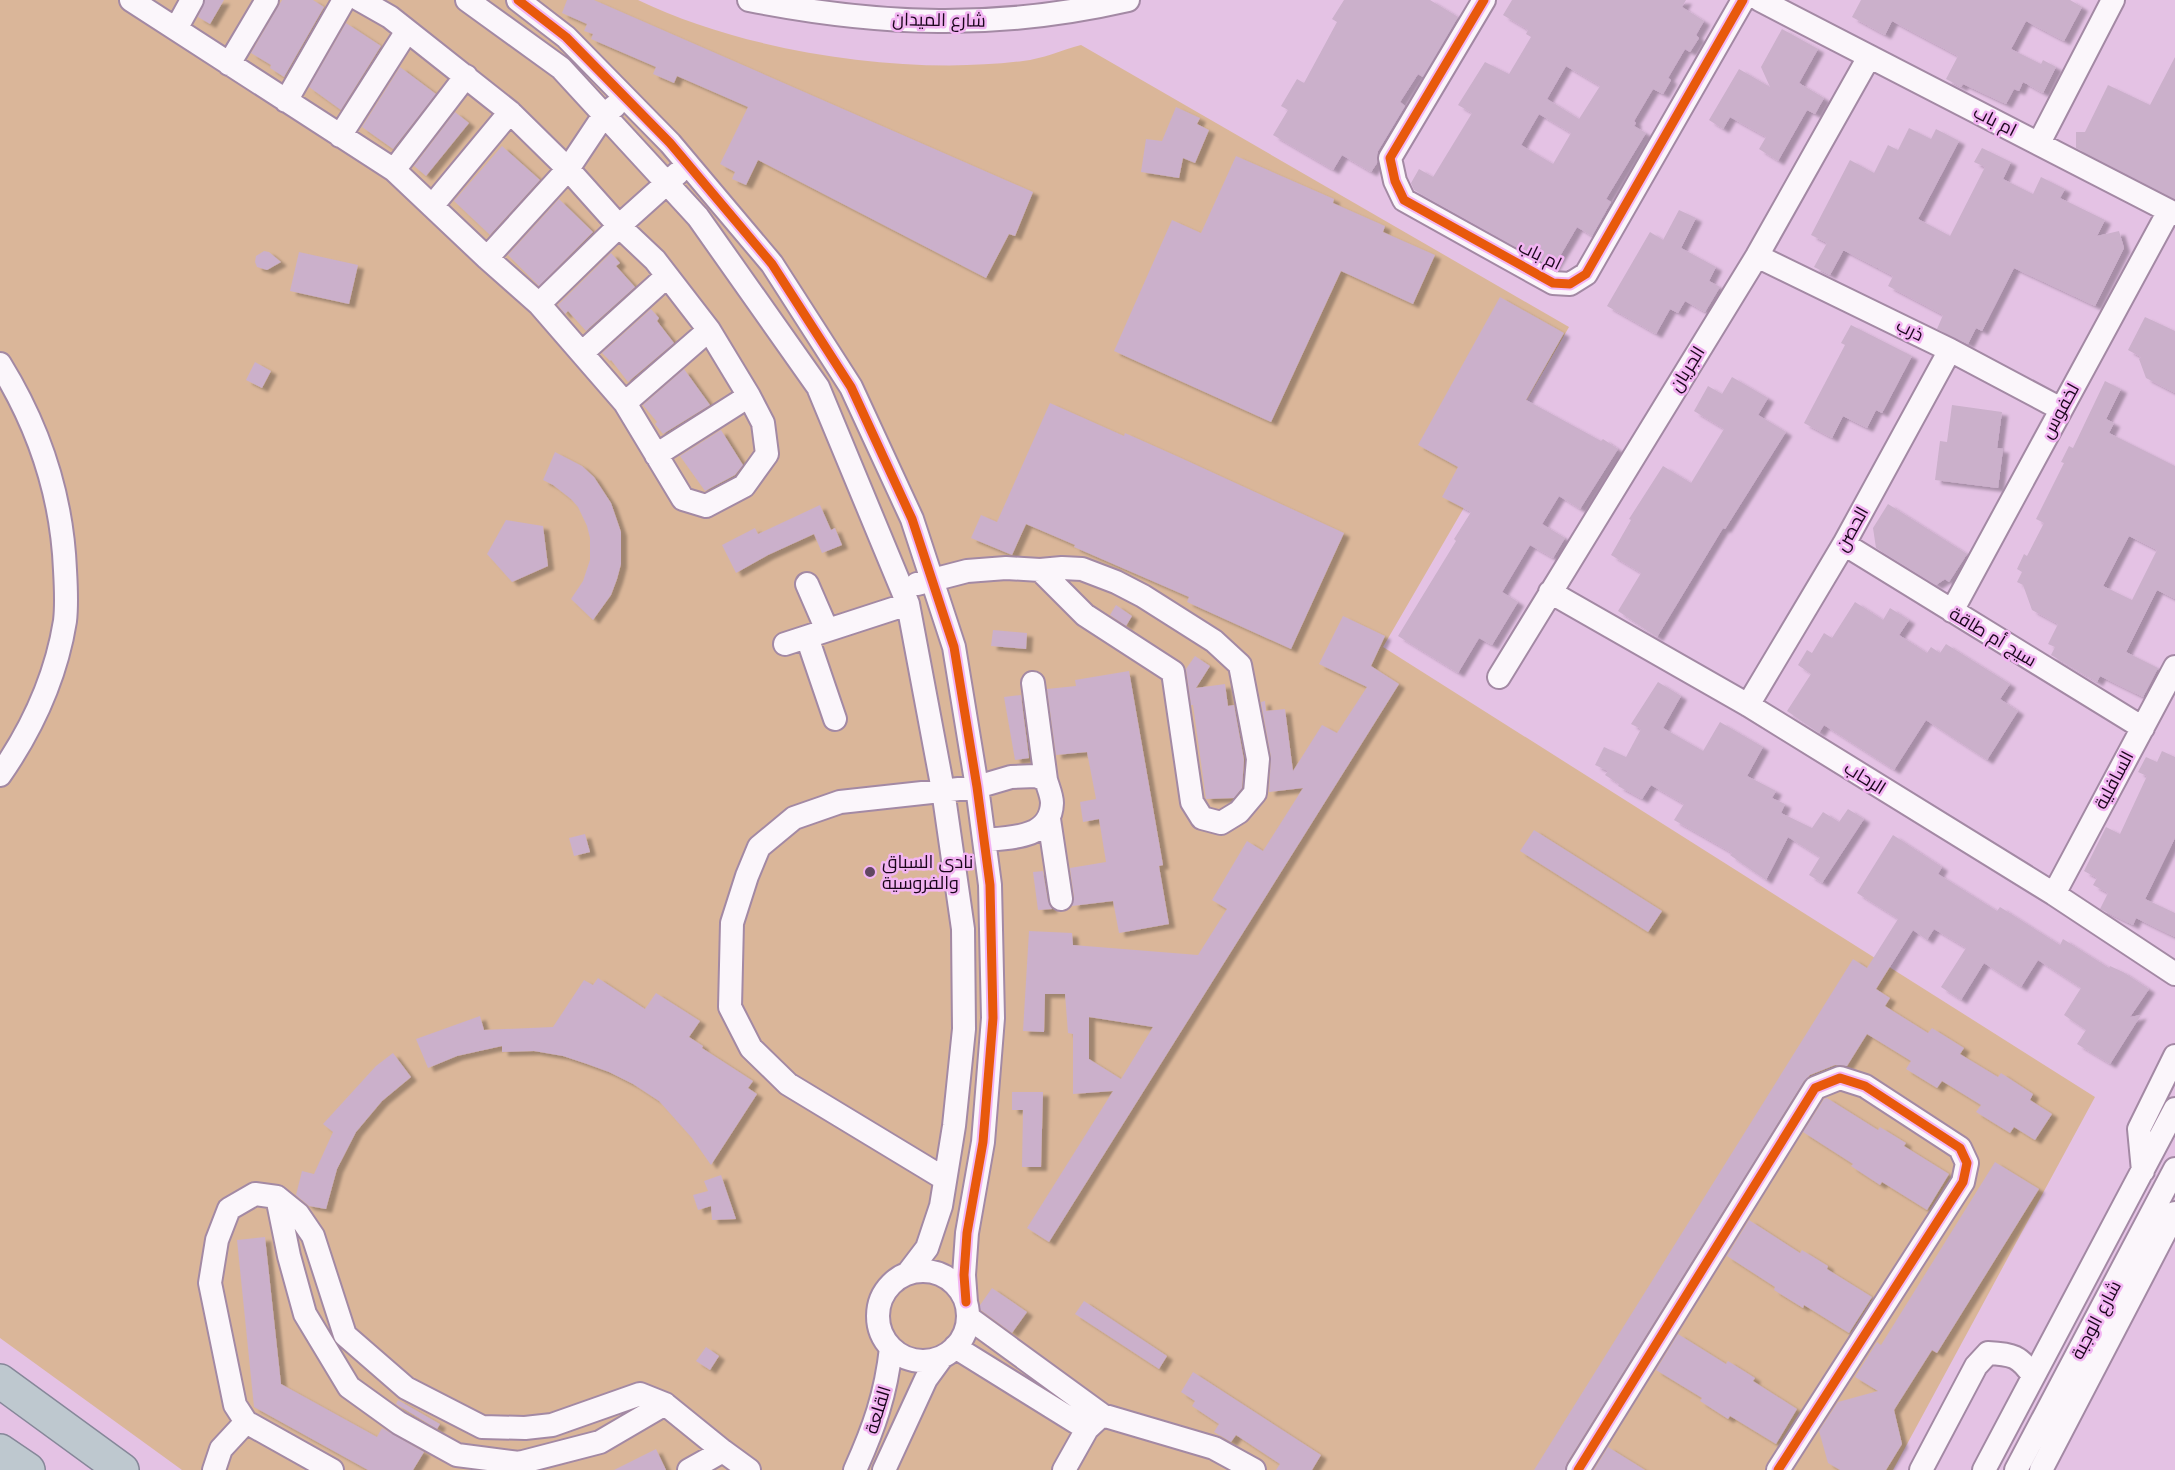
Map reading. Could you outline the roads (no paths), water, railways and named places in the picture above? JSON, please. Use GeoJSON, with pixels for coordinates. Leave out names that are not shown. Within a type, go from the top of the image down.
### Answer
{"type":"FeatureCollection","features":[{"type":"Feature","properties":{"kind":"highway"},"geometry":{"type":"LineString","coordinates":[[0,1381],[122,1470]]}},
{"type":"Feature","properties":{"kind":"highway"},"geometry":{"type":"LineString","coordinates":[[0,1451],[28,1470]]}},
{"type":"Feature","properties":{"kind":"street"},"geometry":{"type":"LineString","coordinates":[[131,0],[394,170],[539,304],[625,403],[683,499],[706,506],[744,486],[767,454],[763,423],[709,330],[655,260],[619,226],[568,170],[510,112],[390,17],[360,0]]}},
{"type":"Feature","properties":{"kind":"street"},"geometry":{"type":"LineString","coordinates":[[176,29],[192,0]]}},
{"type":"Feature","properties":{"kind":"street"},"geometry":{"type":"LineString","coordinates":[[229,64],[267,0]]}},
{"type":"Feature","properties":{"kind":"street"},"geometry":{"type":"LineString","coordinates":[[286,101],[344,0]]}},
{"type":"Feature","properties":{"kind":"street"},"geometry":{"type":"LineString","coordinates":[[467,0],[561,68],[698,217],[818,387],[905,596],[944,790],[963,928],[964,1029],[954,1126],[941,1206],[927,1248],[908,1273]]}},
{"type":"Feature","properties":{"kind":"street"},"geometry":{"type":"LineString","coordinates":[[518,0],[566,37],[670,143],[772,264],[851,387],[912,519],[954,647],[977,787],[990,885],[993,1018],[983,1142],[967,1233],[964,1275],[968,1310],[966,1330],[949,1352],[924,1361],[906,1358],[891,1348],[881,1333],[878,1315],[882,1297],[892,1282],[908,1273],[926,1270],[943,1275],[958,1286],[968,1310],[1094,1422]]}},
{"type":"Feature","properties":{"kind":"street","name":"شارع الميدان"},"geometry":{"type":"LineString","coordinates":[[749,0],[840,15],[951,22],[1077,12],[1128,0]]}},
{"type":"Feature","properties":{"kind":"street","name":"ام باب"},"geometry":{"type":"LineString","coordinates":[[1484,0],[1390,158],[1395,181],[1404,200],[1553,283],[1570,284],[1586,273],[1743,0]]}},
{"type":"Feature","properties":{"kind":"street","name":"ام باب"},"geometry":{"type":"LineString","coordinates":[[1760,0],[2172,212]]}},
{"type":"Feature","properties":{"kind":"street","name":"ام باب"},"geometry":{"type":"LineString","coordinates":[[2038,143],[2113,0]]}},
{"type":"Feature","properties":{"kind":"street"},"geometry":{"type":"LineString","coordinates":[[340,136],[407,31]]}},
{"type":"Feature","properties":{"kind":"street","name":"الجريان"},"geometry":{"type":"LineString","coordinates":[[1499,677],[1756,256],[1869,57]]}},
{"type":"Feature","properties":{"kind":"street"},"geometry":{"type":"LineString","coordinates":[[394,170],[466,76]]}},
{"type":"Feature","properties":{"kind":"street"},"geometry":{"type":"LineString","coordinates":[[487,258],[568,170],[604,115],[625,97]]}},
{"type":"Feature","properties":{"kind":"street"},"geometry":{"type":"LineString","coordinates":[[432,206],[510,112]]}},
{"type":"Feature","properties":{"kind":"street"},"geometry":{"type":"LineString","coordinates":[[539,304],[666,182],[689,165]]}},
{"type":"Feature","properties":{"kind":"street","name":"لخفوس"},"geometry":{"type":"LineString","coordinates":[[1952,611],[2172,212]]}},
{"type":"Feature","properties":{"kind":"street","name":"ذرب"},"geometry":{"type":"LineString","coordinates":[[1756,256],[1950,350],[2061,410]]}},
{"type":"Feature","properties":{"kind":"street"},"geometry":{"type":"LineString","coordinates":[[582,353],[667,276]]}},
{"type":"Feature","properties":{"kind":"street"},"geometry":{"type":"LineString","coordinates":[[625,403],[709,330]]}},
{"type":"Feature","properties":{"kind":"street","name":"الحصن"},"geometry":{"type":"LineString","coordinates":[[1748,705],[1844,543],[1950,350]]}},
{"type":"Feature","properties":{"kind":"street"},"geometry":{"type":"LineString","coordinates":[[0,364],[30,418],[53,483],[62,528],[66,585],[65,619],[51,677],[27,732],[0,775]]}},
{"type":"Feature","properties":{"kind":"street"},"geometry":{"type":"LineString","coordinates":[[656,455],[749,396]]}},
{"type":"Feature","properties":{"kind":"street","name":"سيج أم طاقة"},"geometry":{"type":"LineString","coordinates":[[1844,543],[2143,728]]}},
{"type":"Feature","properties":{"kind":"street"},"geometry":{"type":"LineString","coordinates":[[785,644],[817,634],[905,596],[932,580],[967,571],[1006,568],[1082,569],[1116,582],[1180,618],[1214,641],[1240,665],[1258,759],[1255,793],[1239,812],[1221,823],[1202,818],[1192,802],[1173,672],[1085,615],[1040,570]]}},
{"type":"Feature","properties":{"kind":"street"},"geometry":{"type":"LineString","coordinates":[[807,584],[835,718]]}},
{"type":"Feature","properties":{"kind":"street","name":"الرحاب"},"geometry":{"type":"LineString","coordinates":[[1550,592],[1748,705],[2054,894],[2175,974]]}},
{"type":"Feature","properties":{"kind":"street","name":"السافلية"},"geometry":{"type":"LineString","coordinates":[[2054,894],[2175,667]]}},
{"type":"Feature","properties":{"kind":"street"},"geometry":{"type":"LineString","coordinates":[[1033,683],[1052,801],[1049,819],[1061,899]]}},
{"type":"Feature","properties":{"kind":"street"},"geometry":{"type":"LineString","coordinates":[[945,1179],[788,1084],[751,1048],[730,1007],[732,923],[759,847],[794,818],[840,802],[977,787],[1011,777],[1036,776],[1047,780]]}},
{"type":"Feature","properties":{"kind":"street"},"geometry":{"type":"LineString","coordinates":[[984,840],[1022,836],[1038,830],[1049,819]]}},
{"type":"Feature","properties":{"kind":"street"},"geometry":{"type":"LineString","coordinates":[[2143,1171],[2139,1129],[2175,1056]]}},
{"type":"Feature","properties":{"kind":"street"},"geometry":{"type":"LineString","coordinates":[[1578,1470],[1815,1088],[1840,1078],[1865,1086],[1960,1148],[1968,1163],[1963,1182],[1778,1470]]}},
{"type":"Feature","properties":{"kind":"street","name":"شارع الوجبة"},"geometry":{"type":"LineString","coordinates":[[1984,1470],[2175,1109]]}},
{"type":"Feature","properties":{"kind":"street","name":"شارع الوجبة"},"geometry":{"type":"LineString","coordinates":[[2016,1470],[2175,1169]]}},
{"type":"Feature","properties":{"kind":"street"},"geometry":{"type":"LineString","coordinates":[[332,1470],[246,1422],[235,1405],[210,1283],[217,1240],[229,1209],[255,1194],[277,1197],[298,1214],[313,1236],[345,1335],[406,1388],[482,1427],[525,1428],[552,1425],[640,1394],[666,1404],[749,1470]]}},
{"type":"Feature","properties":{"kind":"street"},"geometry":{"type":"LineString","coordinates":[[277,1197],[289,1256],[305,1314],[349,1387],[399,1424],[457,1455],[519,1463],[600,1442],[666,1404]]}},
{"type":"Feature","properties":{"kind":"street","name":"شارع الوجبة"},"geometry":{"type":"LineString","coordinates":[[2042,1470],[2173,1221]]}},
{"type":"Feature","properties":{"kind":"street","name":"القلعة"},"geometry":{"type":"LineString","coordinates":[[855,1470],[874,1428],[888,1380],[891,1348]]}},
{"type":"Feature","properties":{"kind":"street"},"geometry":{"type":"LineString","coordinates":[[949,1352],[1094,1422],[1214,1448],[1254,1470]]}},
{"type":"Feature","properties":{"kind":"street","name":"القلعة"},"geometry":{"type":"LineString","coordinates":[[884,1470],[926,1379],[949,1352]]}},
{"type":"Feature","properties":{"kind":"street"},"geometry":{"type":"LineString","coordinates":[[1921,1470],[1976,1366],[1988,1353],[2008,1354],[2024,1361],[2033,1376]]}},
{"type":"Feature","properties":{"kind":"street"},"geometry":{"type":"LineString","coordinates":[[214,1470],[221,1449],[246,1422]]}},
{"type":"Feature","properties":{"kind":"street"},"geometry":{"type":"LineString","coordinates":[[1064,1470],[1094,1422]]}},
{"type":"Feature","properties":{"kind":"street"},"geometry":{"type":"LineString","coordinates":[[689,1470],[723,1451]]}},
{"type":"Feature","properties":{"kind":"place","name":"نادي السباق والفروسية"},"geometry":{"type":"Point","coordinates":[870,872]}}]}
